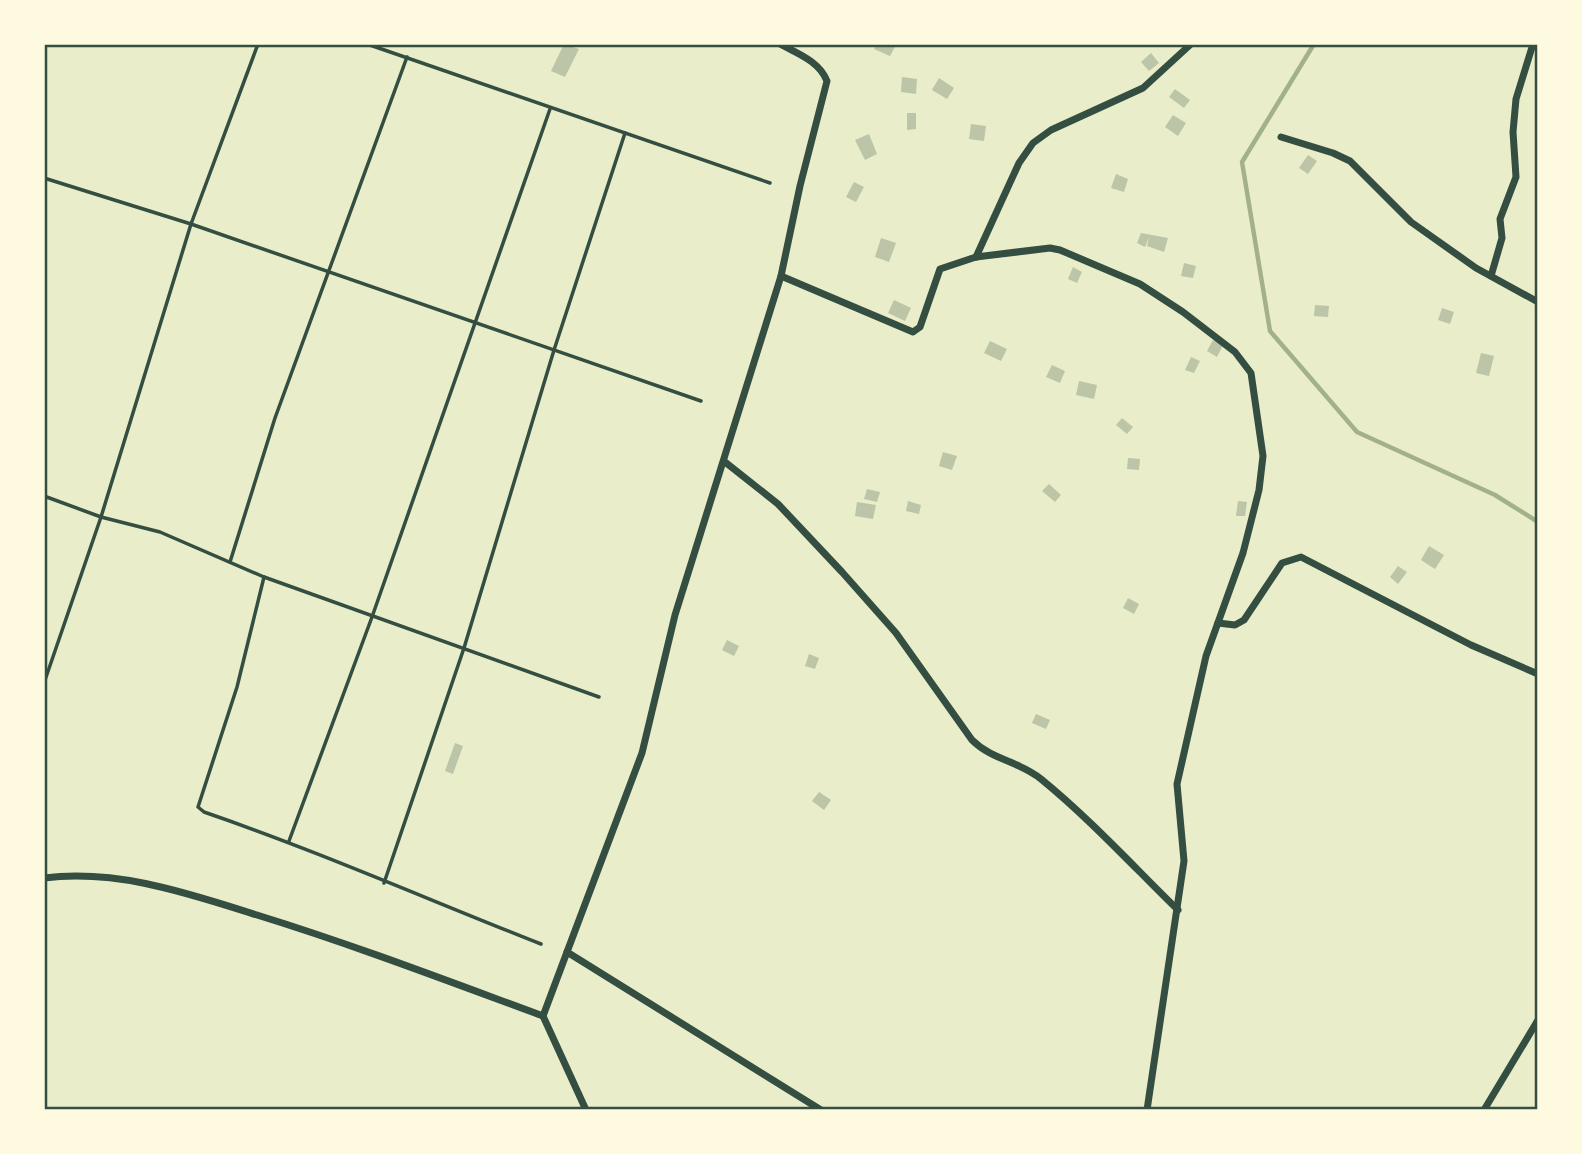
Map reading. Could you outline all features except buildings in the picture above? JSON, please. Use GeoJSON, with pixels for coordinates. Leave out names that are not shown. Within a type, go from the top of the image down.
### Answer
{"type":"FeatureCollection","features":[{"type":"Feature","properties":{"kind":"street"},"geometry":{"type":"LineString","coordinates":[[543,1016],[642,754],[675,615],[781,276],[827,80],[823,70],[813,62],[780,44]]}},
{"type":"Feature","properties":{"kind":"street"},"geometry":{"type":"LineString","coordinates":[[976,257],[1019,163],[1033,143],[1051,130],[1143,88],[1191,44]]}},
{"type":"Feature","properties":{"kind":"street"},"geometry":{"type":"LineString","coordinates":[[1491,276],[1500,245],[1500,219],[1516,177],[1513,132],[1516,99],[1533,44]]}},
{"type":"Feature","properties":{"kind":"street"},"geometry":{"type":"LineString","coordinates":[[1281,137],[1350,161],[1411,222],[1491,276],[1538,302]]}},
{"type":"Feature","properties":{"kind":"street"},"geometry":{"type":"LineString","coordinates":[[781,276],[913,332],[920,327],[940,269],[976,257],[1050,248],[1140,284],[1183,312],[1243,359],[1253,382],[1264,456],[1255,510],[1206,656],[1177,784],[1184,861],[1147,1110]]}},
{"type":"Feature","properties":{"kind":"street"},"geometry":{"type":"LineString","coordinates":[[725,462],[778,504],[842,572],[896,633],[972,740],[985,753],[1038,776],[1101,832],[1178,910]]}},
{"type":"Feature","properties":{"kind":"street"},"geometry":{"type":"LineString","coordinates":[[1218,623],[1235,625],[1244,621],[1282,563],[1301,557],[1471,645],[1538,674]]}},
{"type":"Feature","properties":{"kind":"street"},"geometry":{"type":"LineString","coordinates":[[44,878],[74,874],[131,879],[209,900],[348,943],[543,1016],[586,1110]]}},
{"type":"Feature","properties":{"kind":"street"},"geometry":{"type":"LineString","coordinates":[[567,952],[821,1110]]}},
{"type":"Feature","properties":{"kind":"street"},"geometry":{"type":"LineString","coordinates":[[1484,1110],[1538,1020]]}},
{"type":"Feature","properties":{"kind":"lane"},"geometry":{"type":"LineString","coordinates":[[44,683],[101,517],[191,224],[258,44]]}},
{"type":"Feature","properties":{"kind":"lane"},"geometry":{"type":"LineString","coordinates":[[367,44],[550,110],[770,183]]}},
{"type":"Feature","properties":{"kind":"lane"},"geometry":{"type":"LineString","coordinates":[[230,562],[275,418],[407,57]]}},
{"type":"Feature","properties":{"kind":"lane"},"geometry":{"type":"LineString","coordinates":[[289,841],[372,617],[550,110]]}},
{"type":"Feature","properties":{"kind":"lane"},"geometry":{"type":"LineString","coordinates":[[384,883],[464,648],[554,350],[625,133]]}},
{"type":"Feature","properties":{"kind":"lane"},"geometry":{"type":"LineString","coordinates":[[44,178],[191,224],[701,401]]}},
{"type":"Feature","properties":{"kind":"lane"},"geometry":{"type":"LineString","coordinates":[[44,496],[101,517],[160,532],[264,578],[599,697]]}},
{"type":"Feature","properties":{"kind":"lane"},"geometry":{"type":"LineString","coordinates":[[264,578],[237,687],[198,807],[204,813],[289,841],[384,883],[541,944]]}},
{"type":"Feature","properties":{"kind":"waterway"},"geometry":{"type":"LineString","coordinates":[[1314,44],[1242,162],[1270,331],[1357,432],[1495,495],[1538,522]]}}]}
